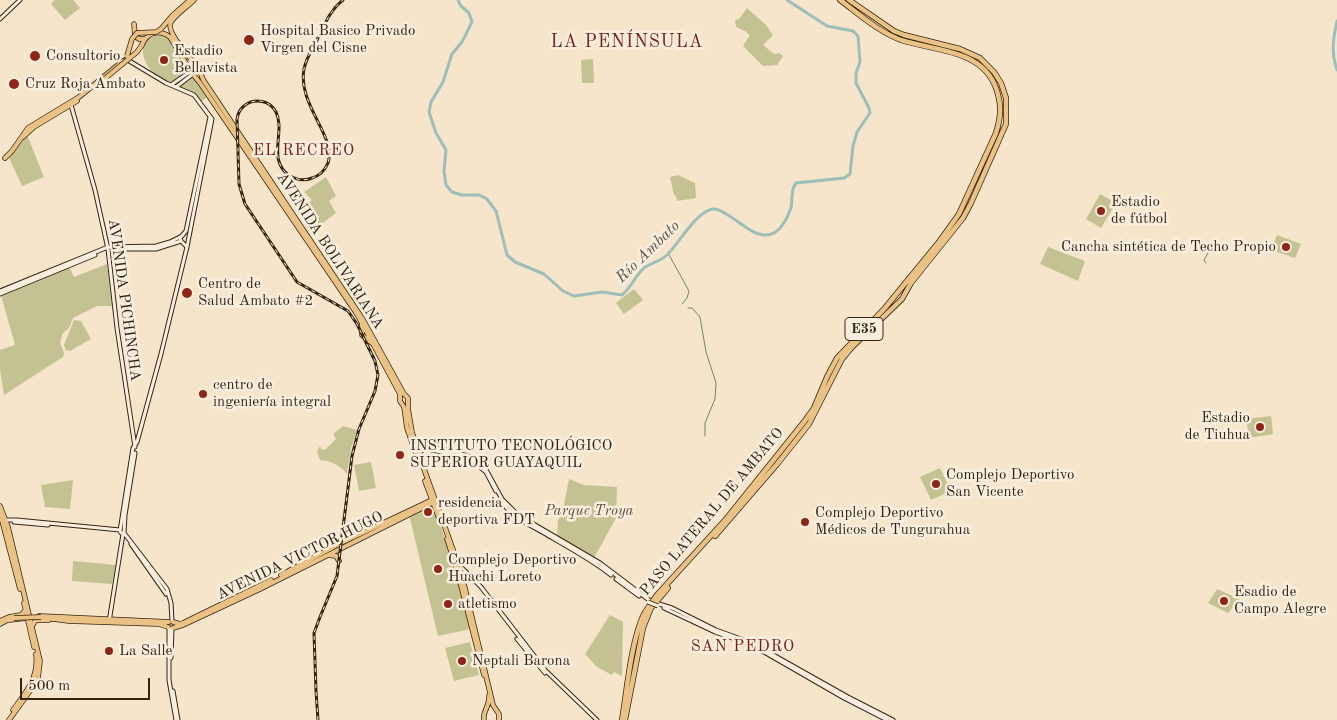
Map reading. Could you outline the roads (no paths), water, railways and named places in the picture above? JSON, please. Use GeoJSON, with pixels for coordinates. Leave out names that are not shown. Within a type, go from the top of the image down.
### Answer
{"type":"FeatureCollection","features":[{"type":"Feature","properties":{"kind":"highway","name":"PASO LATERAL DE AMBATO"},"geometry":{"type":"LineString","coordinates":[[623,720],[636,638],[644,614],[657,595],[727,518],[804,422],[814,408],[837,358],[885,308],[939,242],[959,214],[1001,120],[1000,100],[990,75],[982,66],[971,59],[959,55],[902,40],[840,0]]}},
{"type":"Feature","properties":{"kind":"highway","name":"PASO LATERAL DE AMBATO"},"geometry":{"type":"LineString","coordinates":[[623,720],[641,634],[651,608],[778,463],[809,424],[842,359],[902,299],[911,283],[963,218],[1006,124],[1006,98],[1001,84],[994,72],[980,58],[960,50],[904,35],[885,25],[849,0]]}},
{"type":"Feature","properties":{"kind":"main road"},"geometry":{"type":"LineString","coordinates":[[0,18],[19,0]]}},
{"type":"Feature","properties":{"kind":"main road"},"geometry":{"type":"LineString","coordinates":[[70,103],[102,81],[137,52],[144,39],[150,33],[169,35],[171,22],[190,0]]}},
{"type":"Feature","properties":{"kind":"main road"},"geometry":{"type":"LineString","coordinates":[[2,159],[12,151],[28,128],[82,95],[127,58],[135,34],[158,31],[194,0]]}},
{"type":"Feature","properties":{"kind":"main road"},"geometry":{"type":"LineString","coordinates":[[134,24],[136,36],[139,39],[144,39]]}},
{"type":"Feature","properties":{"kind":"main road","name":"AVENIDA BOLIVARIANA"},"geometry":{"type":"LineString","coordinates":[[169,35],[200,71],[204,81],[362,318],[403,397]]}},
{"type":"Feature","properties":{"kind":"main road","name":"AVENIDA BOLIVARIANA"},"geometry":{"type":"LineString","coordinates":[[169,35],[361,322],[362,335],[375,345],[403,397]]}},
{"type":"Feature","properties":{"kind":"main road"},"geometry":{"type":"LineString","coordinates":[[109,621],[123,540],[122,531],[134,446],[161,354],[187,247],[211,118],[194,95],[171,86],[127,58]]}},
{"type":"Feature","properties":{"kind":"main road"},"geometry":{"type":"LineString","coordinates":[[193,73],[192,68],[196,66]]}},
{"type":"Feature","properties":{"kind":"main road"},"geometry":{"type":"LineString","coordinates":[[171,86],[200,71]]}},
{"type":"Feature","properties":{"kind":"main road"},"geometry":{"type":"LineString","coordinates":[[176,87],[193,73]]}},
{"type":"Feature","properties":{"kind":"main road","name":"AVENIDA PICHINCHA"},"geometry":{"type":"LineString","coordinates":[[70,103],[95,190],[108,248],[118,336],[134,446]]}},
{"type":"Feature","properties":{"kind":"main road"},"geometry":{"type":"LineString","coordinates":[[182,242],[208,135]]}},
{"type":"Feature","properties":{"kind":"main road"},"geometry":{"type":"LineString","coordinates":[[0,292],[108,248],[156,246],[183,236]]}},
{"type":"Feature","properties":{"kind":"main road"},"geometry":{"type":"LineString","coordinates":[[183,236],[188,239]]}},
{"type":"Feature","properties":{"kind":"main road"},"geometry":{"type":"LineString","coordinates":[[108,248],[156,249],[188,239]]}},
{"type":"Feature","properties":{"kind":"main road"},"geometry":{"type":"LineString","coordinates":[[182,242],[187,247]]}},
{"type":"Feature","properties":{"kind":"main road"},"geometry":{"type":"LineString","coordinates":[[484,720],[483,715],[487,710],[489,698],[470,619],[457,570],[414,445],[408,398],[403,397],[400,401],[414,445],[463,578],[494,709],[499,714],[499,720]]}},
{"type":"Feature","properties":{"kind":"main road"},"geometry":{"type":"LineString","coordinates":[[402,404],[408,402]]}},
{"type":"Feature","properties":{"kind":"main road"},"geometry":{"type":"LineString","coordinates":[[133,435],[135,437],[138,435]]}},
{"type":"Feature","properties":{"kind":"main road"},"geometry":{"type":"LineString","coordinates":[[414,445],[466,457],[475,462],[486,472],[504,506],[516,517],[587,558],[649,601],[672,608],[716,630],[752,643],[888,720]]}},
{"type":"Feature","properties":{"kind":"main road"},"geometry":{"type":"LineString","coordinates":[[414,445],[466,455],[481,463],[492,478],[504,501],[518,515],[600,563],[649,601]]}},
{"type":"Feature","properties":{"kind":"main road"},"geometry":{"type":"LineString","coordinates":[[134,446],[134,462],[126,523],[122,531],[123,540],[164,590],[170,606],[171,625]]}},
{"type":"Feature","properties":{"kind":"main road"},"geometry":{"type":"LineString","coordinates":[[418,454],[424,447]]}},
{"type":"Feature","properties":{"kind":"main road","name":"AVENIDA VICTOR HUGO"},"geometry":{"type":"LineString","coordinates":[[171,625],[176,628],[210,613],[434,501]]}},
{"type":"Feature","properties":{"kind":"main road","name":"AVENIDA VICTOR HUGO"},"geometry":{"type":"LineString","coordinates":[[1,621],[25,618],[51,618],[171,625],[183,623],[434,501]]}},
{"type":"Feature","properties":{"kind":"main road"},"geometry":{"type":"LineString","coordinates":[[0,506],[27,610],[25,618],[31,627],[40,661],[38,678],[7,720]]}},
{"type":"Feature","properties":{"kind":"main road"},"geometry":{"type":"LineString","coordinates":[[0,513],[5,521]]}},
{"type":"Feature","properties":{"kind":"main road"},"geometry":{"type":"LineString","coordinates":[[5,521],[122,531]]}},
{"type":"Feature","properties":{"kind":"main road"},"geometry":{"type":"LineString","coordinates":[[5,521],[122,531],[167,590],[171,603],[169,680],[177,720]]}},
{"type":"Feature","properties":{"kind":"main road"},"geometry":{"type":"LineString","coordinates":[[328,555],[336,556],[340,561]]}},
{"type":"Feature","properties":{"kind":"main road"},"geometry":{"type":"LineString","coordinates":[[459,565],[481,587],[545,670],[595,720]]}},
{"type":"Feature","properties":{"kind":"main road"},"geometry":{"type":"LineString","coordinates":[[463,578],[467,576],[475,583],[537,665],[595,720]]}},
{"type":"Feature","properties":{"kind":"main road"},"geometry":{"type":"LineString","coordinates":[[27,610],[40,618],[31,627]]}},
{"type":"Feature","properties":{"kind":"main road"},"geometry":{"type":"LineString","coordinates":[[27,610],[25,618],[31,627]]}},
{"type":"Feature","properties":{"kind":"main road","name":"AVENIDA VICTOR HUGO"},"geometry":{"type":"LineString","coordinates":[[1,621],[9,616],[25,618]]}},
{"type":"Feature","properties":{"kind":"main road","name":"AVENIDA VICTOR HUGO"},"geometry":{"type":"LineString","coordinates":[[11,619],[51,618]]}},
{"type":"Feature","properties":{"kind":"main road"},"geometry":{"type":"LineString","coordinates":[[487,710],[494,709]]}},
{"type":"Feature","properties":{"kind":"main road"},"geometry":{"type":"LineString","coordinates":[[872,711],[893,720]]}},
{"type":"Feature","properties":{"kind":"waterway","name":"Río Ambato"},"geometry":{"type":"LineString","coordinates":[[458,0],[461,6],[469,13],[472,22],[462,42],[452,54],[443,82],[431,102],[429,112],[436,133],[446,150],[444,171],[446,185],[452,192],[462,195],[479,195],[487,199],[496,211],[507,255],[515,262],[544,274],[563,291],[574,296],[602,292],[622,295],[644,268],[667,255],[692,224],[709,210],[721,211],[751,231],[759,234],[771,234],[782,226],[787,217],[791,208],[793,189],[796,183],[844,178],[850,174],[853,146],[857,132],[870,113],[856,83],[856,73],[860,62],[858,36],[853,31],[827,26],[787,0]]}},
{"type":"Feature","properties":{"kind":"waterway","name":"Río Ambato"},"geometry":{"type":"LineString","coordinates":[[1337,21],[1333,46],[1337,70]]}},
{"type":"Feature","properties":{"kind":"waterway"},"geometry":{"type":"LineString","coordinates":[[1205,250],[1208,253],[1204,260],[1206,263]]}},
{"type":"Feature","properties":{"kind":"waterway"},"geometry":{"type":"LineString","coordinates":[[668,253],[689,291],[687,298],[682,304]]}},
{"type":"Feature","properties":{"kind":"waterway"},"geometry":{"type":"LineString","coordinates":[[688,308],[692,308],[700,317],[706,352],[716,383],[715,399],[705,423],[705,436]]}},
{"type":"Feature","properties":{"kind":"railway"},"geometry":{"type":"LineString","coordinates":[[318,720],[314,633],[337,576],[352,456],[359,429],[375,391],[378,375],[375,361],[357,324],[348,311],[297,282],[245,204],[239,184],[237,119],[239,112],[248,103],[260,101],[272,106],[278,120],[278,154],[279,162],[283,169],[290,176],[304,180],[315,177],[323,170],[328,163],[327,142],[306,95],[303,82],[304,69],[328,18],[343,0]]}},
{"type":"Feature","properties":{"kind":"place","name":"Hospital Basico Privado Virgen del Cisne"},"geometry":{"type":"Point","coordinates":[249,40]}},
{"type":"Feature","properties":{"kind":"place","name":"Consultorio"},"geometry":{"type":"Point","coordinates":[35,56]}},
{"type":"Feature","properties":{"kind":"place","name":"Estadio Bellavista"},"geometry":{"type":"Point","coordinates":[164,60]}},
{"type":"Feature","properties":{"kind":"place","name":"Cruz Roja Ambato"},"geometry":{"type":"Point","coordinates":[14,84]}},
{"type":"Feature","properties":{"kind":"place","name":"Estadio de fútbol"},"geometry":{"type":"Point","coordinates":[1101,211]}},
{"type":"Feature","properties":{"kind":"place","name":"Cancha sintética de Techo Propio"},"geometry":{"type":"Point","coordinates":[1286,247]}},
{"type":"Feature","properties":{"kind":"place","name":"Centro de Salud Ambato #2"},"geometry":{"type":"Point","coordinates":[187,293]}},
{"type":"Feature","properties":{"kind":"place","name":"centro de ingeniería integral"},"geometry":{"type":"Point","coordinates":[203,394]}},
{"type":"Feature","properties":{"kind":"place","name":"Estadio de Tiuhua"},"geometry":{"type":"Point","coordinates":[1260,427]}},
{"type":"Feature","properties":{"kind":"place","name":"INSTITUTO TECNOLÓGICO SUPERIOR GUAYAQUIL"},"geometry":{"type":"Point","coordinates":[400,455]}},
{"type":"Feature","properties":{"kind":"place","name":"Complejo Deportivo San Vicente"},"geometry":{"type":"Point","coordinates":[936,484]}},
{"type":"Feature","properties":{"kind":"place","name":"residencia deportiva FDT"},"geometry":{"type":"Point","coordinates":[428,512]}},
{"type":"Feature","properties":{"kind":"place","name":"Complejo Deportivo Médicos de Tungurahua"},"geometry":{"type":"Point","coordinates":[805,522]}},
{"type":"Feature","properties":{"kind":"place","name":"Complejo Deportivo Huachi Loreto"},"geometry":{"type":"Point","coordinates":[438,569]}},
{"type":"Feature","properties":{"kind":"place","name":"Esadio de Campo Alegre"},"geometry":{"type":"Point","coordinates":[1224,601]}},
{"type":"Feature","properties":{"kind":"place","name":"atletismo"},"geometry":{"type":"Point","coordinates":[448,604]}},
{"type":"Feature","properties":{"kind":"place","name":"La Salle"},"geometry":{"type":"Point","coordinates":[109,651]}},
{"type":"Feature","properties":{"kind":"place","name":"Neptali Barona"},"geometry":{"type":"Point","coordinates":[462,661]}},
{"type":"Feature","properties":{"kind":"district","name":"LA PENÍNSULA"},"geometry":{"type":"Point","coordinates":[627,42]}},
{"type":"Feature","properties":{"kind":"district","name":"EL RECREO"},"geometry":{"type":"Point","coordinates":[304,151]}},
{"type":"Feature","properties":{"kind":"district","name":"SAN PEDRO"},"geometry":{"type":"Point","coordinates":[743,647]}},
{"type":"Feature","properties":{"kind":"park label","name":"Parque Troya"},"geometry":{"type":"Point","coordinates":[589,511]}}]}
